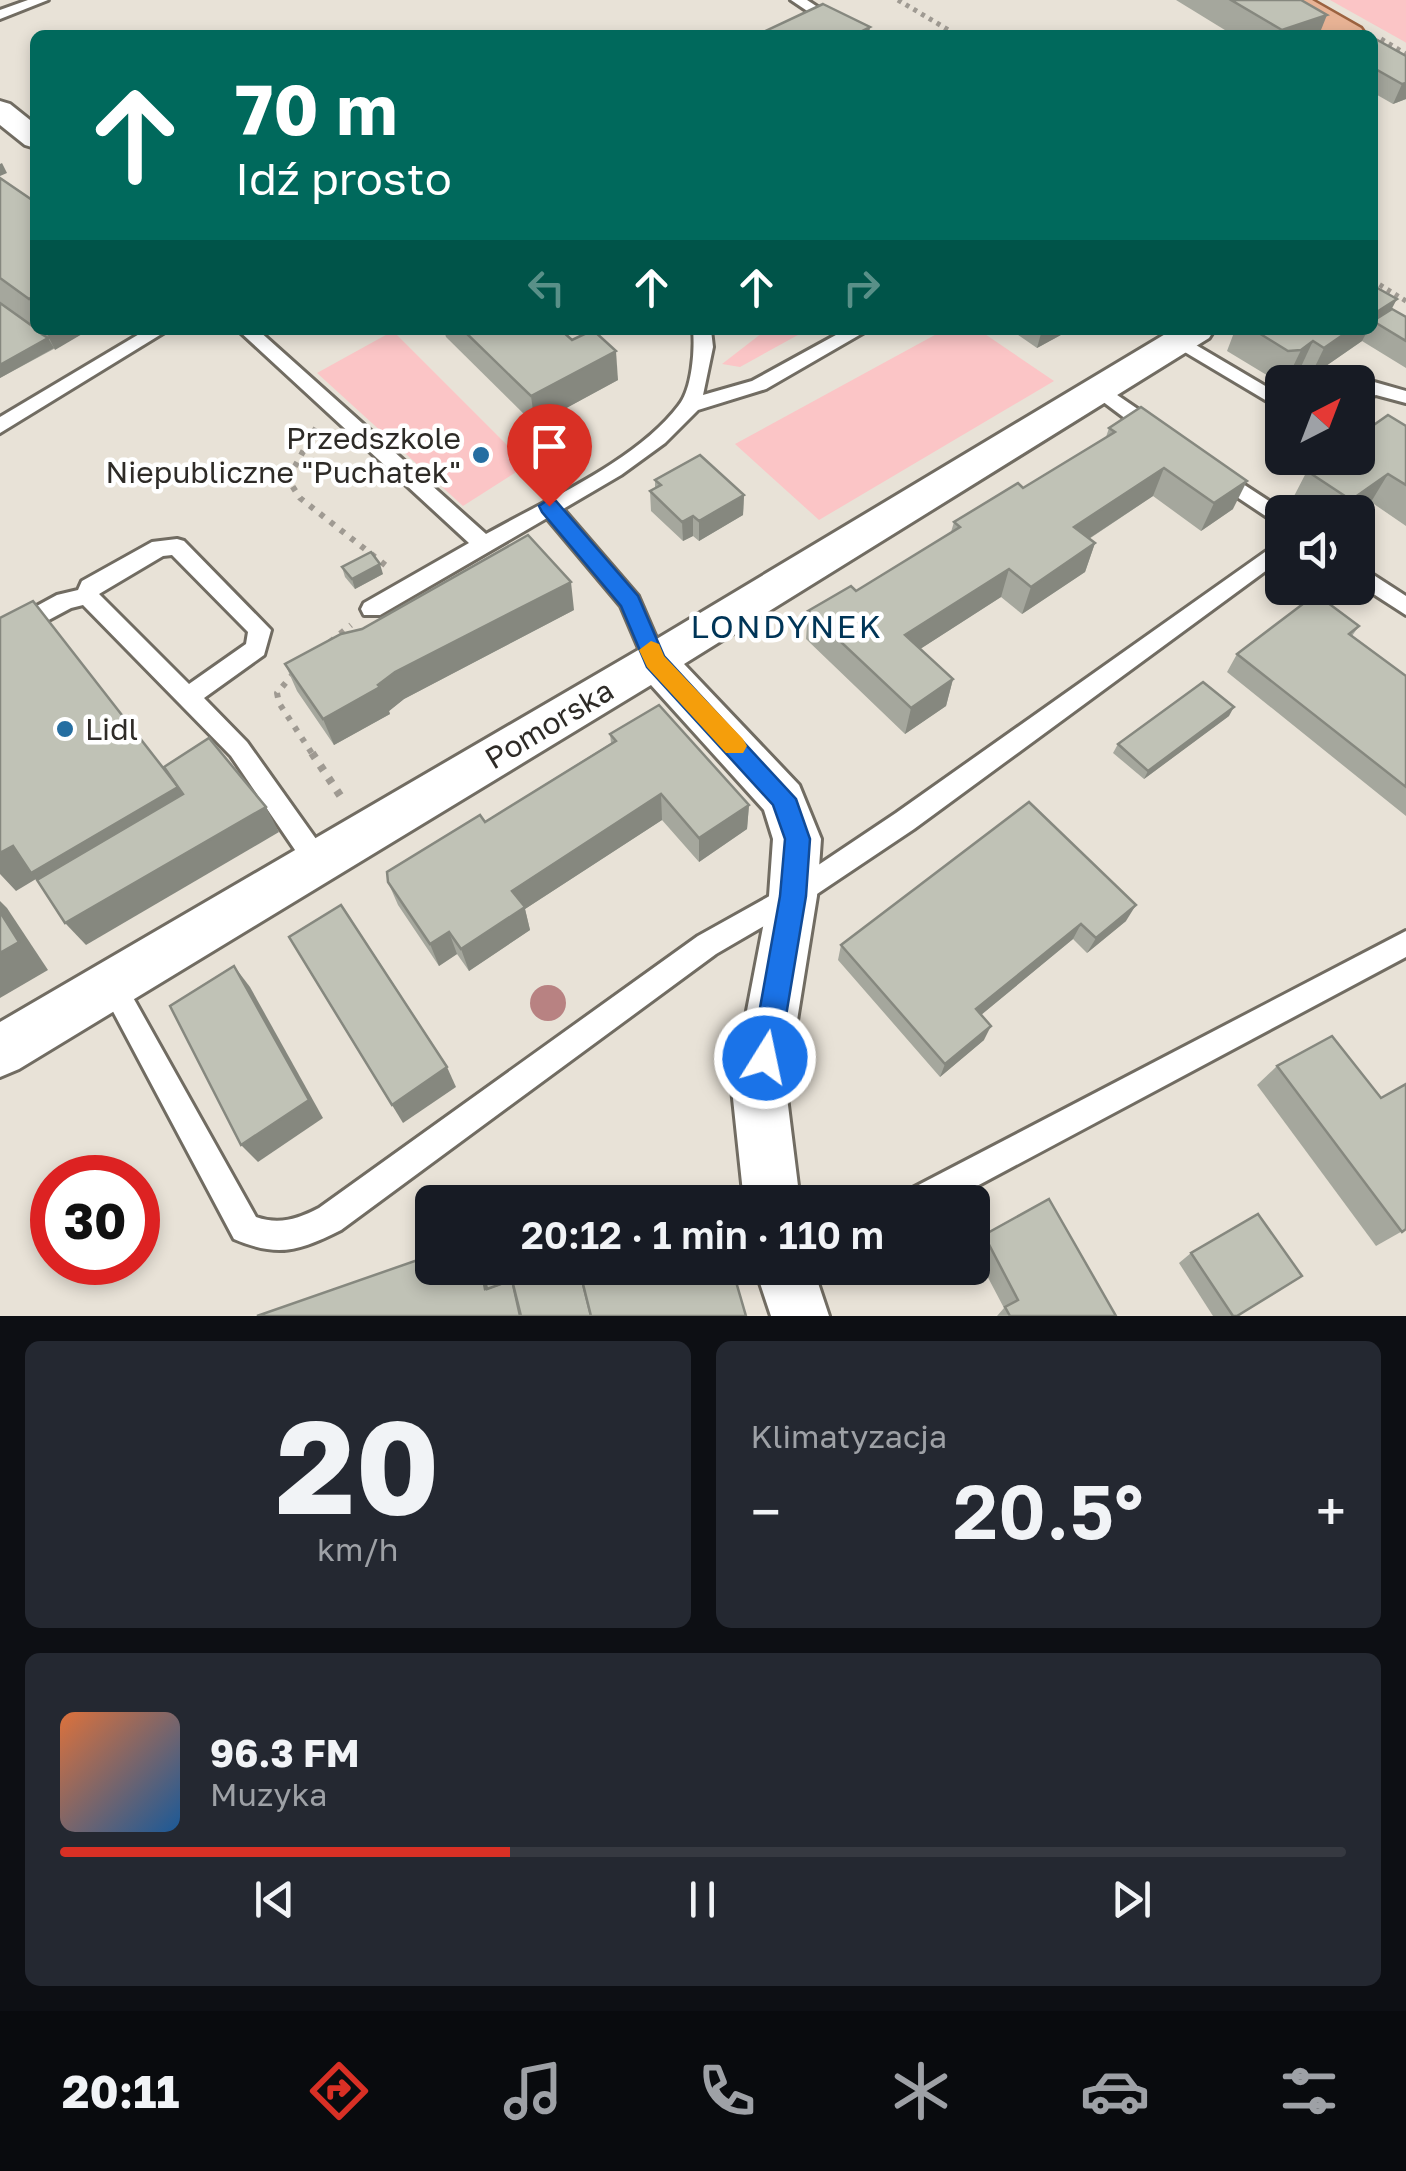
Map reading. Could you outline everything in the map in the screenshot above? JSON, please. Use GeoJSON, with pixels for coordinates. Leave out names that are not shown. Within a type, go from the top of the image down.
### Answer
{"type":"FeatureCollection","features":[{"type":"Feature","properties":{"kind":"main road"},"geometry":{"type":"LineString","coordinates":[[1287,0],[1340,30]]}},
{"type":"Feature","properties":{"kind":"street"},"geometry":{"type":"LineString","coordinates":[[0,110],[30,135]]}},
{"type":"Feature","properties":{"kind":"street","name":"Pomorska"},"geometry":{"type":"LineString","coordinates":[[0,1051],[655,661],[1188,335]]}},
{"type":"Feature","properties":{"kind":"street"},"geometry":{"type":"LineString","coordinates":[[655,661],[784,799],[798,839],[793,896],[759,1089],[770,1185]]}},
{"type":"Feature","properties":{"kind":"street"},"geometry":{"type":"LineString","coordinates":[[790,1285],[800,1316]]}},
{"type":"Feature","properties":{"kind":"lane"},"geometry":{"type":"LineString","coordinates":[[0,15],[41,0]]}},
{"type":"Feature","properties":{"kind":"lane"},"geometry":{"type":"LineString","coordinates":[[798,0],[814,18],[842,30]]}},
{"type":"Feature","properties":{"kind":"lane"},"geometry":{"type":"LineString","coordinates":[[0,426],[151,335]]}},
{"type":"Feature","properties":{"kind":"lane"},"geometry":{"type":"LineString","coordinates":[[252,335],[482,544]]}},
{"type":"Feature","properties":{"kind":"lane"},"geometry":{"type":"LineString","coordinates":[[691,405],[704,348],[703,335]]}},
{"type":"Feature","properties":{"kind":"lane"},"geometry":{"type":"LineString","coordinates":[[372,609],[614,470],[658,438],[691,405],[759,385],[849,335]]}},
{"type":"Feature","properties":{"kind":"lane"},"geometry":{"type":"LineString","coordinates":[[1188,335],[1265,392]]}},
{"type":"Feature","properties":{"kind":"lane"},"geometry":{"type":"LineString","coordinates":[[1375,388],[1406,397]]}},
{"type":"Feature","properties":{"kind":"lane"},"geometry":{"type":"LineString","coordinates":[[1101,390],[1180,448]]}},
{"type":"Feature","properties":{"kind":"lane"},"geometry":{"type":"LineString","coordinates":[[1209,469],[1265,508]]}},
{"type":"Feature","properties":{"kind":"lane"},"geometry":{"type":"LineString","coordinates":[[549,506],[630,602],[655,661]]}},
{"type":"Feature","properties":{"kind":"lane"},"geometry":{"type":"LineString","coordinates":[[88,596],[90,587],[160,548],[177,547],[260,630],[256,649],[188,697]]}},
{"type":"Feature","properties":{"kind":"lane"},"geometry":{"type":"LineString","coordinates":[[112,985],[245,1228],[264,1238],[296,1237],[330,1219],[707,945],[793,896],[1013,744],[1265,560]]}},
{"type":"Feature","properties":{"kind":"lane"},"geometry":{"type":"LineString","coordinates":[[1375,585],[1406,607]]}},
{"type":"Feature","properties":{"kind":"lane"},"geometry":{"type":"LineString","coordinates":[[0,637],[65,601],[88,596]]}},
{"type":"Feature","properties":{"kind":"lane"},"geometry":{"type":"LineString","coordinates":[[88,596],[239,749],[317,861]]}},
{"type":"Feature","properties":{"kind":"lane"},"geometry":{"type":"LineString","coordinates":[[950,1185],[1406,943]]}},
{"type":"Feature","properties":{"kind":"path"},"geometry":{"type":"LineString","coordinates":[[898,0],[949,30]]}},
{"type":"Feature","properties":{"kind":"path"},"geometry":{"type":"LineString","coordinates":[[1378,284],[1406,301]]}},
{"type":"Feature","properties":{"kind":"path"},"geometry":{"type":"LineString","coordinates":[[326,404],[308,447],[294,468],[291,484],[300,498],[395,572],[405,589]]}},
{"type":"Feature","properties":{"kind":"path"},"geometry":{"type":"LineString","coordinates":[[316,654],[372,609]]}},
{"type":"Feature","properties":{"kind":"path"},"geometry":{"type":"LineString","coordinates":[[302,665],[277,693],[280,703],[344,802]]}},
{"type":"Feature","properties":{"kind":"shaded area"},"geometry":{"type":"Polygon","coordinates":[[[1330,0],[1406,0],[1406,43],[1405,42],[1330,0]]]}},
{"type":"Feature","properties":{"kind":"shaded area"},"geometry":{"type":"Polygon","coordinates":[[[386,335],[397,335],[527,465],[463,506],[317,373],[386,335]]]}},
{"type":"Feature","properties":{"kind":"shaded area"},"geometry":{"type":"Polygon","coordinates":[[[760,335],[798,335],[740,367],[722,364],[760,335]]]}},
{"type":"Feature","properties":{"kind":"shaded area"},"geometry":{"type":"Polygon","coordinates":[[[935,335],[986,335],[1054,381],[819,520],[735,444],[935,335]]]}},
{"type":"Feature","properties":{"kind":"building"},"geometry":{"type":"Polygon","coordinates":[[[1231,0],[1301,0],[1327,15],[1282,30],[1231,0]]]}},
{"type":"Feature","properties":{"kind":"building"},"geometry":{"type":"Polygon","coordinates":[[[823,4],[870,27],[864,30],[768,30],[823,4]]]}},
{"type":"Feature","properties":{"kind":"building"},"geometry":{"type":"Polygon","coordinates":[[[1378,40],[1406,56],[1406,83],[1378,70],[1378,40]]]}},
{"type":"Feature","properties":{"kind":"building"},"geometry":{"type":"Polygon","coordinates":[[[0,178],[30,199],[30,298],[0,278],[0,178]]]}},
{"type":"Feature","properties":{"kind":"building"},"geometry":{"type":"Polygon","coordinates":[[[1378,288],[1397,299],[1378,311],[1378,288]]]}},
{"type":"Feature","properties":{"kind":"building"},"geometry":{"type":"Polygon","coordinates":[[[0,303],[30,324],[30,335],[48,338],[0,365],[0,303]]]}},
{"type":"Feature","properties":{"kind":"building"},"geometry":{"type":"Polygon","coordinates":[[[1392,309],[1406,317],[1406,341],[1378,324],[1378,318],[1392,309]]]}},
{"type":"Feature","properties":{"kind":"building"},"geometry":{"type":"Polygon","coordinates":[[[468,335],[566,335],[572,340],[598,335],[616,351],[531,396],[468,335]]]}},
{"type":"Feature","properties":{"kind":"building"},"geometry":{"type":"Polygon","coordinates":[[[1262,335],[1343,335],[1324,348],[1313,341],[1301,350],[1288,351],[1262,335]]]}},
{"type":"Feature","properties":{"kind":"building"},"geometry":{"type":"Polygon","coordinates":[[[1141,407],[1247,481],[1214,503],[1164,468],[1074,527],[1095,543],[1031,587],[1009,569],[905,635],[953,679],[911,708],[808,611],[851,586],[856,591],[960,527],[954,522],[1018,483],[1023,488],[1115,432],[1109,428],[1141,407]]]}},
{"type":"Feature","properties":{"kind":"building"},"geometry":{"type":"Polygon","coordinates":[[[1388,415],[1406,426],[1406,485],[1388,474],[1358,495],[1343,495],[1313,475],[1375,475],[1375,424],[1388,415]]]}},
{"type":"Feature","properties":{"kind":"building"},"geometry":{"type":"Polygon","coordinates":[[[700,455],[744,495],[699,521],[693,516],[682,522],[650,491],[661,485],[655,480],[700,455]]]}},
{"type":"Feature","properties":{"kind":"building"},"geometry":{"type":"Polygon","coordinates":[[[528,535],[571,582],[395,672],[380,687],[323,719],[285,664],[341,634],[362,629],[528,535]]]}},
{"type":"Feature","properties":{"kind":"building"},"geometry":{"type":"Polygon","coordinates":[[[371,552],[380,564],[352,579],[342,567],[371,552]]]}},
{"type":"Feature","properties":{"kind":"building","name":"Lidl"},"geometry":{"type":"Polygon","coordinates":[[[33,601],[178,787],[31,873],[13,846],[0,853],[0,618],[33,601]]]}},
{"type":"Feature","properties":{"kind":"building"},"geometry":{"type":"Polygon","coordinates":[[[1302,605],[1331,605],[1359,626],[1349,634],[1406,676],[1406,787],[1237,654],[1302,605]]]}},
{"type":"Feature","properties":{"kind":"building"},"geometry":{"type":"Polygon","coordinates":[[[1203,682],[1234,707],[1148,771],[1118,744],[1203,682]]]}},
{"type":"Feature","properties":{"kind":"building"},"geometry":{"type":"Polygon","coordinates":[[[659,705],[749,805],[699,838],[661,794],[512,891],[525,907],[461,949],[449,932],[430,944],[388,882],[387,872],[480,815],[485,822],[616,741],[610,734],[659,705]]]}},
{"type":"Feature","properties":{"kind":"building"},"geometry":{"type":"Polygon","coordinates":[[[209,738],[266,807],[65,923],[37,880],[183,794],[164,767],[209,738]]]}},
{"type":"Feature","properties":{"kind":"building"},"geometry":{"type":"Polygon","coordinates":[[[1029,802],[1136,905],[1096,938],[1081,924],[976,1009],[991,1026],[945,1064],[841,945],[1029,802]]]}},
{"type":"Feature","properties":{"kind":"building"},"geometry":{"type":"Polygon","coordinates":[[[341,905],[447,1067],[392,1105],[289,937],[341,905]]]}},
{"type":"Feature","properties":{"kind":"building"},"geometry":{"type":"Polygon","coordinates":[[[0,912],[19,942],[0,953],[0,912]]]}},
{"type":"Feature","properties":{"kind":"building"},"geometry":{"type":"Polygon","coordinates":[[[234,966],[309,1100],[241,1145],[170,1006],[234,966]]]}},
{"type":"Feature","properties":{"kind":"building"},"geometry":{"type":"Polygon","coordinates":[[[1332,1036],[1381,1098],[1406,1084],[1406,1229],[1402,1232],[1277,1066],[1332,1036]]]}},
{"type":"Feature","properties":{"kind":"building"},"geometry":{"type":"Polygon","coordinates":[[[1049,1199],[1116,1316],[1010,1316],[1005,1307],[1018,1300],[990,1246],[990,1232],[1049,1199]]]}},
{"type":"Feature","properties":{"kind":"building"},"geometry":{"type":"Polygon","coordinates":[[[1258,1214],[1302,1276],[1233,1316],[1191,1253],[1258,1214]]]}},
{"type":"Feature","properties":{"kind":"building"},"geometry":{"type":"Polygon","coordinates":[[[415,1261],[415,1285],[484,1285],[485,1289],[513,1285],[520,1316],[257,1316],[415,1261]]]}},
{"type":"Feature","properties":{"kind":"building"},"geometry":{"type":"Polygon","coordinates":[[[513,1285],[583,1285],[591,1316],[521,1316],[513,1285]]]}},
{"type":"Feature","properties":{"kind":"building"},"geometry":{"type":"Polygon","coordinates":[[[583,1285],[737,1285],[746,1316],[591,1316],[583,1285]]]}},
{"type":"Feature","properties":{"kind":"slow traffic"},"geometry":{"type":"LineString","coordinates":[[651,650],[655,661],[735,746]]}},
{"type":"Feature","properties":{"kind":"place","name":"Przedszkole Niepubliczne \"Puchatek\""},"geometry":{"type":"Point","coordinates":[481,455]}},
{"type":"Feature","properties":{"kind":"place","name":"Lidl"},"geometry":{"type":"Point","coordinates":[65,729]}},
{"type":"Feature","properties":{"kind":"district","name":"LONDYNEK"},"geometry":{"type":"Point","coordinates":[787,626]}},
{"type":"Feature","properties":{"kind":"route"},"geometry":{"type":"LineString","coordinates":[[549,506],[630,602],[655,661],[784,799],[798,839],[793,896],[765,1058]]}}]}
